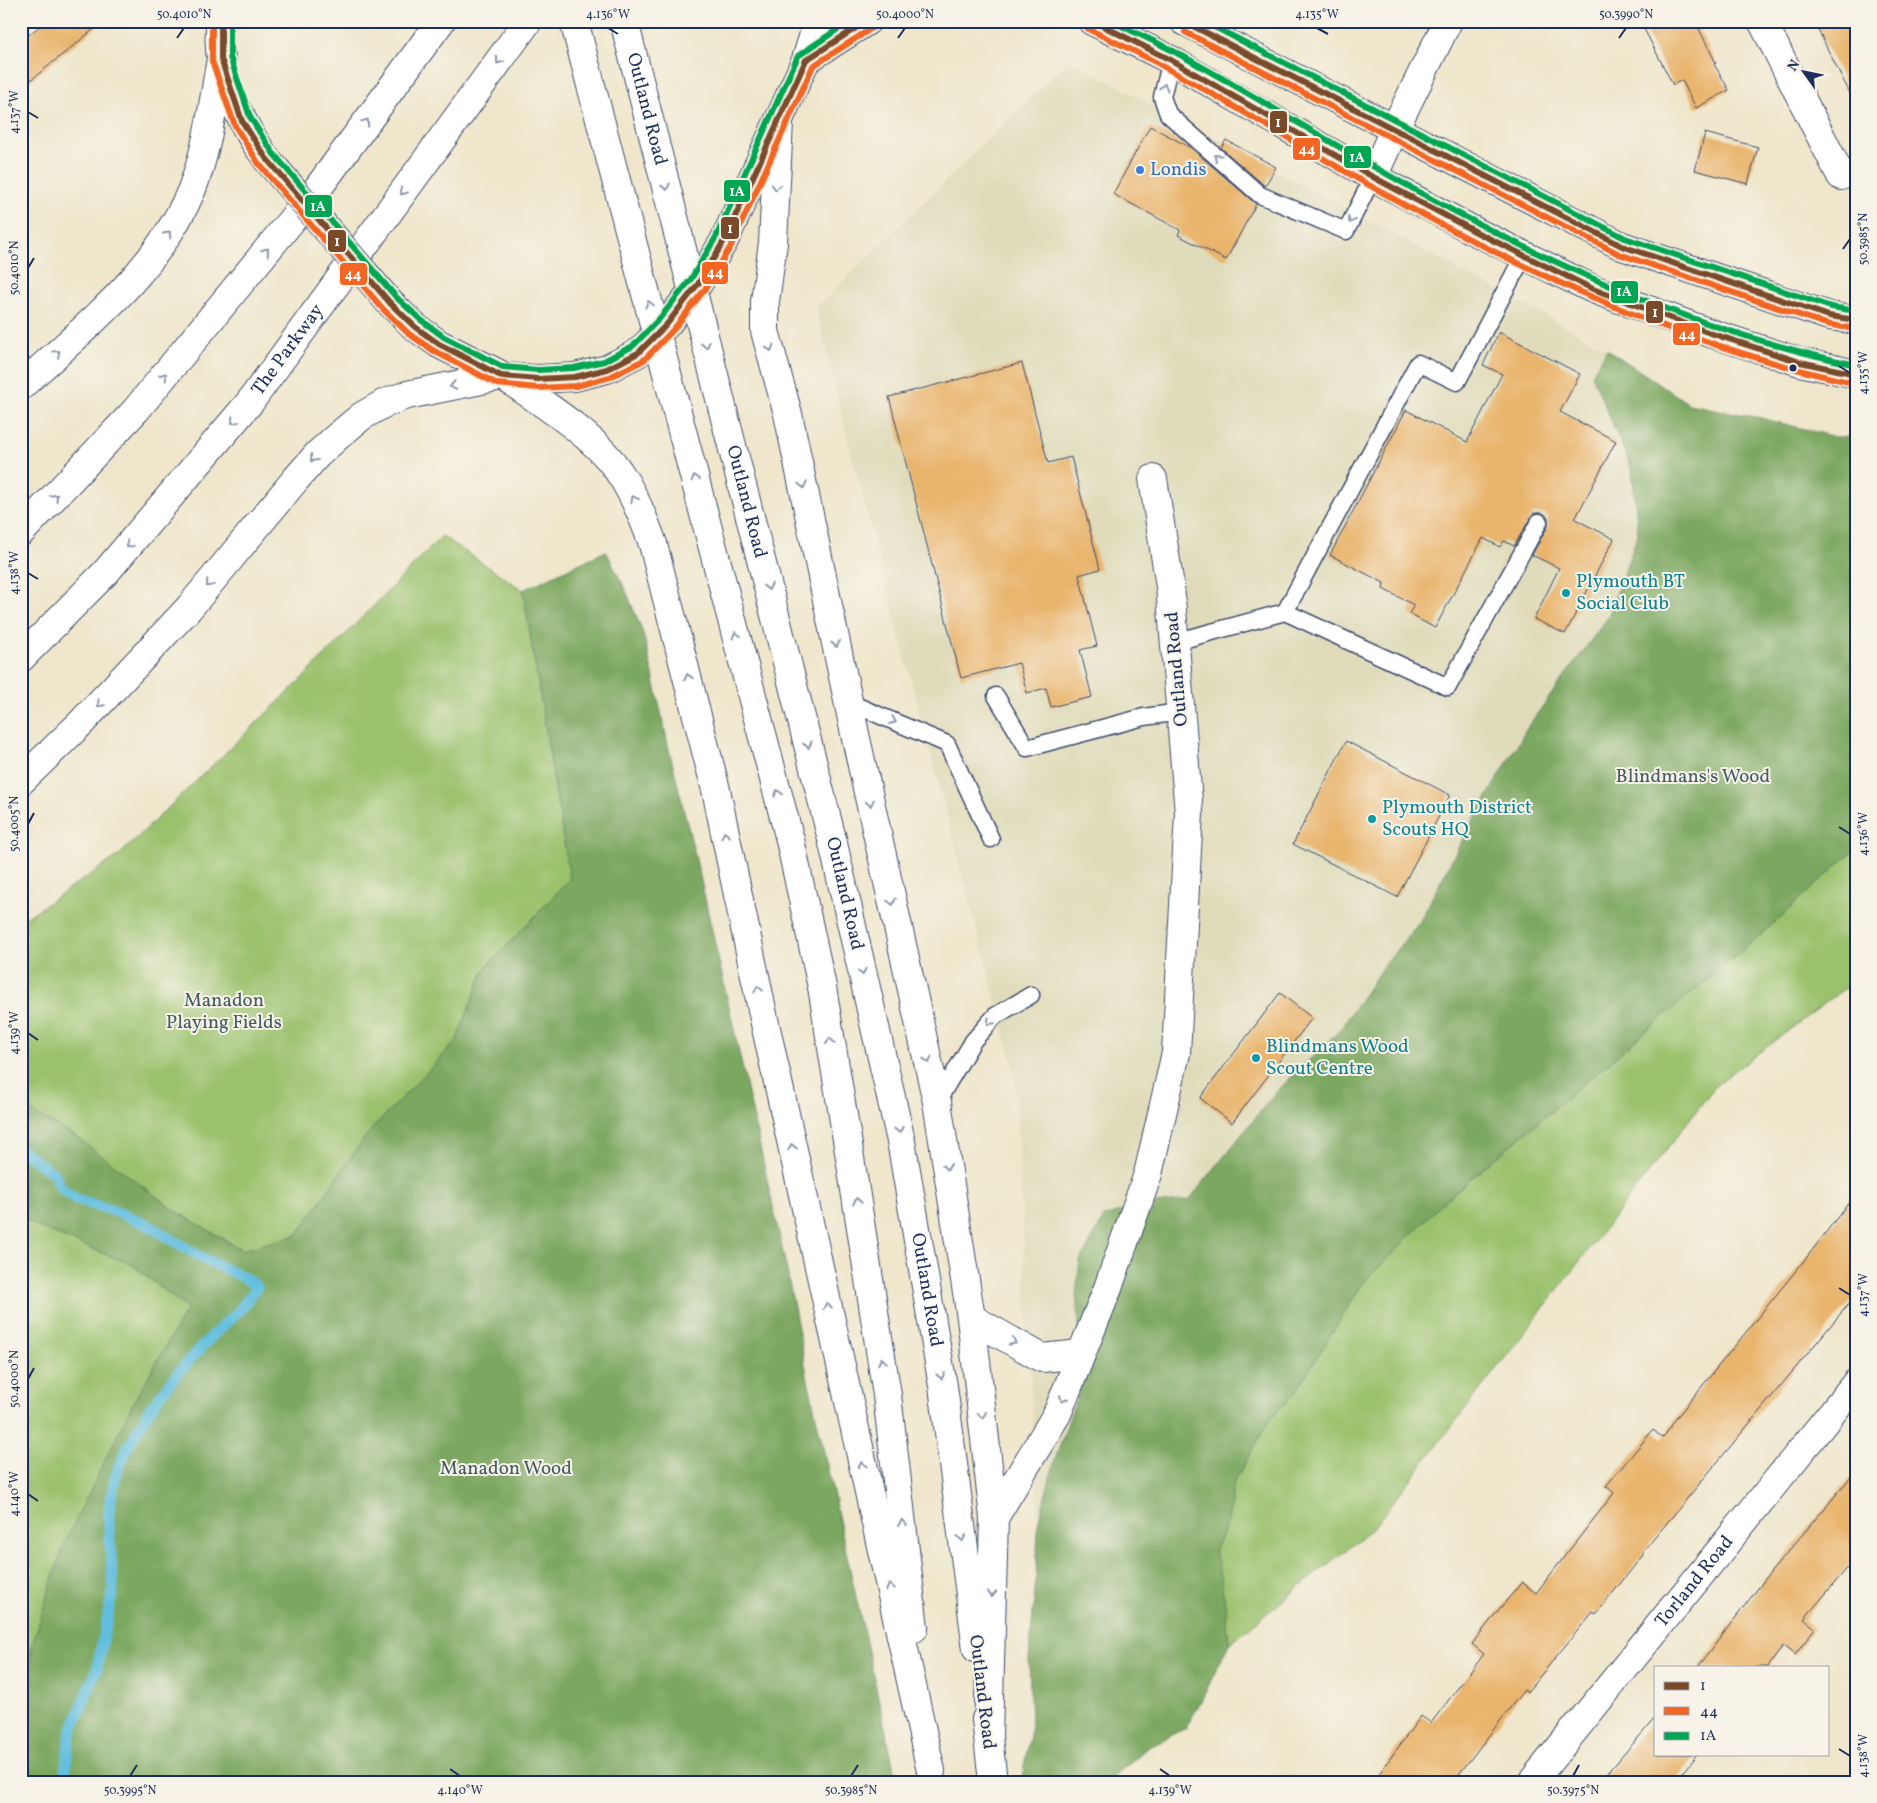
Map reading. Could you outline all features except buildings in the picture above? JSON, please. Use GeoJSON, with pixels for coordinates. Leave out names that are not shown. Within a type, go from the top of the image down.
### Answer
{"type":"FeatureCollection","features":[{"type":"Feature","properties":{"kind":"main road"},"geometry":{"type":"LineString","coordinates":[[21,386],[87,326],[141,270],[180,216],[202,160],[221,59],[221,21]]}},
{"type":"Feature","properties":{"kind":"main road"},"geometry":{"type":"LineString","coordinates":[[21,532],[136,410],[318,188],[441,21]]}},
{"type":"Feature","properties":{"kind":"main road","name":"The Parkway"},"geometry":{"type":"LineString","coordinates":[[21,658],[105,573],[250,402],[528,21]]}},
{"type":"Feature","properties":{"kind":"main road"},"geometry":{"type":"LineString","coordinates":[[574,21],[790,840],[822,987],[887,1395],[931,1776]]}},
{"type":"Feature","properties":{"kind":"main road","name":"Outland Road"},"geometry":{"type":"LineString","coordinates":[[624,21],[832,839],[902,1141],[943,1386],[988,1737],[992,1782]]}},
{"type":"Feature","properties":{"kind":"main road"},"geometry":{"type":"LineString","coordinates":[[21,781],[80,724],[189,608],[318,454],[362,416],[384,402],[407,395],[503,376],[538,379],[575,376],[607,369],[638,353],[668,324],[698,284],[724,241],[806,60],[818,21]]}},
{"type":"Feature","properties":{"kind":"main road"},"geometry":{"type":"LineString","coordinates":[[806,60],[867,21]]}},
{"type":"Feature","properties":{"kind":"main road"},"geometry":{"type":"LineString","coordinates":[[1092,21],[1171,60],[1373,177],[1478,233],[1518,267],[1593,289],[1710,333],[1800,362],[1856,374]]}},
{"type":"Feature","properties":{"kind":"main road"},"geometry":{"type":"LineString","coordinates":[[1184,21],[1622,246],[1829,316],[1856,320]]}},
{"type":"Feature","properties":{"kind":"main road"},"geometry":{"type":"LineString","coordinates":[[1373,177],[1448,21]]}},
{"type":"Feature","properties":{"kind":"main road"},"geometry":{"type":"LineString","coordinates":[[1762,21],[1841,176]]}},
{"type":"Feature","properties":{"kind":"main road"},"geometry":{"type":"LineString","coordinates":[[221,59],[242,121],[266,158],[390,303],[415,327],[439,344],[503,376],[567,422],[604,454],[619,471],[638,507],[653,544],[716,790],[781,1096],[931,1776]]}},
{"type":"Feature","properties":{"kind":"main road"},"geometry":{"type":"LineString","coordinates":[[779,121],[773,243],[765,301],[765,331],[788,414],[848,702],[937,1102],[971,1318],[994,1518],[988,1737]]}},
{"type":"Feature","properties":{"kind":"main road","name":"Outland Road"},"geometry":{"type":"LineString","coordinates":[[994,1518],[1057,1414],[1108,1288],[1148,1174],[1176,1053],[1189,812],[1170,586],[1154,479]]}},
{"type":"Feature","properties":{"kind":"main road","name":"Outland Road"},"geometry":{"type":"LineString","coordinates":[[971,1318],[1042,1358],[1081,1354]]}},
{"type":"Feature","properties":{"kind":"main road","name":"Torland Road"},"geometry":{"type":"LineString","coordinates":[[1532,1782],[1856,1383]]}},
{"type":"Feature","properties":{"kind":"lane"},"geometry":{"type":"LineString","coordinates":[[1171,60],[1162,97],[1168,114],[1260,195],[1346,231],[1373,177]]}},
{"type":"Feature","properties":{"kind":"lane"},"geometry":{"type":"LineString","coordinates":[[1285,612],[1418,363],[1457,382],[1518,267]]}},
{"type":"Feature","properties":{"kind":"lane"},"geometry":{"type":"LineString","coordinates":[[1174,642],[1285,612],[1448,687],[1539,522]]}},
{"type":"Feature","properties":{"kind":"lane"},"geometry":{"type":"LineString","coordinates":[[996,696],[1027,748],[1144,718],[1180,712]]}},
{"type":"Feature","properties":{"kind":"lane"},"geometry":{"type":"LineString","coordinates":[[848,702],[947,744],[991,840]]}},
{"type":"Feature","properties":{"kind":"lane"},"geometry":{"type":"LineString","coordinates":[[937,1102],[979,1034],[995,1016],[1031,995]]}},
{"type":"Feature","properties":{"kind":"shaded area"},"geometry":{"type":"Polygon","coordinates":[[[1069,60],[1607,349],[1592,375],[1632,470],[1638,534],[1608,617],[1529,725],[1467,831],[1419,923],[1384,965],[1339,1031],[1276,1092],[1189,1200],[1138,1206],[1104,1217],[1080,1261],[1084,1376],[1054,1463],[1038,1524],[1015,1073],[847,437],[816,308],[1069,60]]]}},
{"type":"Feature","properties":{"kind":"green space","name":"Blindmans's Wood"},"geometry":{"type":"Polygon","coordinates":[[[1607,349],[1689,404],[1761,418],[1835,437],[1856,437],[1856,848],[1765,931],[1442,1203],[1362,1284],[1295,1393],[1271,1418],[1234,1482],[1228,1521],[1215,1549],[1225,1603],[1229,1644],[1186,1728],[1147,1748],[1107,1782],[1021,1782],[1031,1730],[1029,1659],[1036,1578],[1038,1524],[1054,1463],[1084,1376],[1076,1294],[1080,1261],[1104,1217],[1138,1206],[1189,1200],[1276,1092],[1339,1031],[1384,965],[1419,923],[1467,831],[1529,725],[1608,617],[1638,534],[1632,470],[1592,375],[1607,349]]]}},
{"type":"Feature","properties":{"kind":"green space","name":"Manadon Playing Fields"},"geometry":{"type":"Polygon","coordinates":[[[442,536],[523,590],[570,879],[484,970],[456,1042],[368,1133],[297,1235],[243,1250],[177,1212],[75,1136],[21,1106],[21,921],[118,856],[298,683],[442,536]]]}},
{"type":"Feature","properties":{"kind":"green space","name":"Manadon Wood"},"geometry":{"type":"Polygon","coordinates":[[[606,551],[627,593],[643,633],[653,675],[766,1174],[807,1375],[897,1782],[28,1782],[26,1764],[31,1648],[63,1546],[133,1403],[187,1309],[133,1265],[40,1228],[21,1217],[21,1106],[75,1136],[177,1212],[242,1250],[297,1235],[368,1133],[456,1042],[484,970],[570,879],[523,590],[606,551]]]}},
{"type":"Feature","properties":{"kind":"green space"},"geometry":{"type":"Polygon","coordinates":[[[1856,848],[1856,980],[1717,1084],[1373,1528],[1229,1644],[1225,1603],[1214,1549],[1228,1521],[1234,1482],[1271,1418],[1295,1393],[1362,1284],[1442,1203],[1765,931],[1856,848]]]}},
{"type":"Feature","properties":{"kind":"green space"},"geometry":{"type":"Polygon","coordinates":[[[21,1217],[40,1228],[133,1265],[187,1309],[133,1403],[31,1648],[26,1764],[28,1782],[21,1782],[21,1217]]]}},
{"type":"Feature","properties":{"kind":"waterway"},"geometry":{"type":"LineString","coordinates":[[21,1150],[54,1174],[62,1189],[76,1199],[146,1224],[204,1259],[243,1277],[257,1287],[239,1311],[182,1368],[150,1409],[127,1448],[116,1474],[109,1508],[113,1590],[97,1669],[70,1735],[64,1782]]}},
{"type":"Feature","properties":{"kind":"transit line","name":"44"},"geometry":{"type":"LineString","coordinates":[[212,21],[212,61],[235,126],[259,164],[383,309],[409,334],[434,351],[497,384],[538,388],[576,386],[610,377],[644,360],[673,330],[705,289],[731,246],[813,66],[872,28]]}},
{"type":"Feature","properties":{"kind":"transit line","name":"1"},"geometry":{"type":"LineString","coordinates":[[221,21],[221,59],[242,121],[266,158],[390,303],[415,327],[439,344],[501,376],[538,379],[575,377],[607,369],[638,353],[667,324],[698,284],[724,241],[806,60],[867,21]]}},
{"type":"Feature","properties":{"kind":"transit line","name":"1A"},"geometry":{"type":"LineString","coordinates":[[230,22],[230,57],[250,117],[273,153],[396,297],[421,320],[444,337],[503,367],[538,370],[574,368],[604,361],[633,346],[660,318],[691,279],[716,237],[798,56],[850,21]]}},
{"type":"Feature","properties":{"kind":"transit line","name":"1"},"geometry":{"type":"LineString","coordinates":[[1093,21],[1171,60],[1373,177],[1478,233],[1593,289],[1710,333],[1800,362],[1856,374]]}},
{"type":"Feature","properties":{"kind":"transit line","name":"1A"},"geometry":{"type":"LineString","coordinates":[[1112,21],[1200,66],[1433,200],[1549,259],[1669,310],[1793,350],[1856,365]]}},
{"type":"Feature","properties":{"kind":"transit line","name":"1A"},"geometry":{"type":"LineString","coordinates":[[1203,21],[1625,238],[1831,307],[1856,311]]}},
{"type":"Feature","properties":{"kind":"transit line","name":"1"},"geometry":{"type":"LineString","coordinates":[[1189,24],[1622,246],[1829,316],[1856,320]]}},
{"type":"Feature","properties":{"kind":"transit line","name":"44"},"geometry":{"type":"LineString","coordinates":[[1088,29],[1128,48],[1218,97],[1425,216],[1543,275],[1603,302],[1727,348],[1790,367],[1854,383]]}},
{"type":"Feature","properties":{"kind":"transit line","name":"44"},"geometry":{"type":"LineString","coordinates":[[1185,32],[1619,254],[1826,324],[1855,329]]}},
{"type":"Feature","properties":{"kind":"place","name":"Londis"},"geometry":{"type":"Point","coordinates":[1140,170]}},
{"type":"Feature","properties":{"kind":"place","name":"Plymouth BT Social Club"},"geometry":{"type":"Point","coordinates":[1566,593]}},
{"type":"Feature","properties":{"kind":"place","name":"Plymouth District Scouts HQ"},"geometry":{"type":"Point","coordinates":[1372,819]}},
{"type":"Feature","properties":{"kind":"place","name":"Blindmans Wood Scout Centre"},"geometry":{"type":"Point","coordinates":[1256,1058]}}]}
